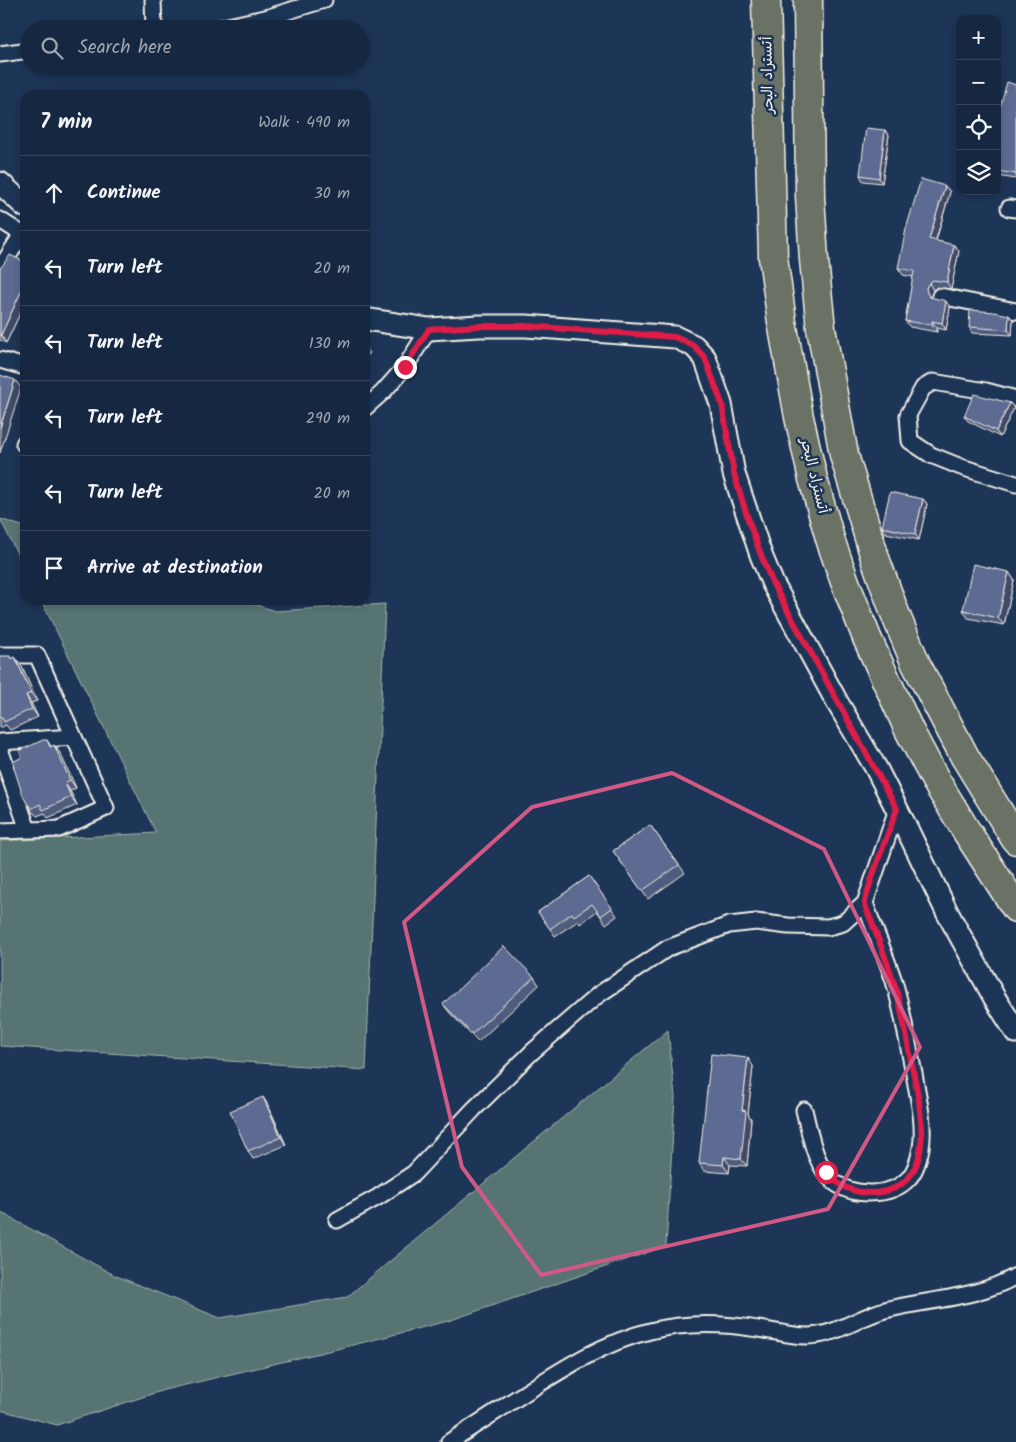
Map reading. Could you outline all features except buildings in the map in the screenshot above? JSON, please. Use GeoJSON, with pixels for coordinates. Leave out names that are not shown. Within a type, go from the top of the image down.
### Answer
{"type":"FeatureCollection","features":[{"type":"Feature","properties":{"kind":"highway","name":"أتستراد البحر"},"geometry":{"type":"LineString","coordinates":[[766,0],[773,257],[782,322],[813,479],[831,542],[845,582],[909,730],[936,781],[1016,908]]}},
{"type":"Feature","properties":{"kind":"highway"},"geometry":{"type":"LineString","coordinates":[[808,0],[810,196],[814,260],[821,328],[844,455],[876,561],[916,664],[965,757],[1016,840]]}},
{"type":"Feature","properties":{"kind":"street"},"geometry":{"type":"LineString","coordinates":[[153,0],[154,20]]}},
{"type":"Feature","properties":{"kind":"street"},"geometry":{"type":"LineString","coordinates":[[256,20],[324,0]]}},
{"type":"Feature","properties":{"kind":"street"},"geometry":{"type":"LineString","coordinates":[[0,54],[20,51]]}},
{"type":"Feature","properties":{"kind":"street"},"geometry":{"type":"LineString","coordinates":[[0,183],[20,201]]}},
{"type":"Feature","properties":{"kind":"street"},"geometry":{"type":"LineString","coordinates":[[0,220],[20,231]]}},
{"type":"Feature","properties":{"kind":"street"},"geometry":{"type":"LineString","coordinates":[[0,269],[20,239]]}},
{"type":"Feature","properties":{"kind":"street"},"geometry":{"type":"LineString","coordinates":[[940,296],[1016,311]]}},
{"type":"Feature","properties":{"kind":"street"},"geometry":{"type":"LineString","coordinates":[[370,320],[429,329],[526,326],[675,337],[694,346],[705,358],[722,404],[734,474],[749,522],[773,584],[837,702],[876,768],[947,912],[994,997],[1016,1032]]}},
{"type":"Feature","properties":{"kind":"street"},"geometry":{"type":"LineString","coordinates":[[370,404],[405,367],[429,329]]}},
{"type":"Feature","properties":{"kind":"street"},"geometry":{"type":"LineString","coordinates":[[0,360],[20,364]]}},
{"type":"Feature","properties":{"kind":"street"},"geometry":{"type":"LineString","coordinates":[[1016,399],[986,391],[934,382],[923,388],[908,415],[910,441],[931,455],[961,467],[1016,484]]}},
{"type":"Feature","properties":{"kind":"street"},"geometry":{"type":"LineString","coordinates":[[0,655],[37,655],[106,808],[59,829],[0,831]]}},
{"type":"Feature","properties":{"kind":"street"},"geometry":{"type":"LineString","coordinates":[[0,742],[74,737]]}},
{"type":"Feature","properties":{"kind":"street"},"geometry":{"type":"LineString","coordinates":[[0,748],[28,830]]}},
{"type":"Feature","properties":{"kind":"street"},"geometry":{"type":"LineString","coordinates":[[337,1220],[378,1197],[414,1173],[474,1109],[532,1052],[598,995],[668,948],[728,925],[756,922],[796,926],[828,926],[843,923],[864,903],[897,809]]}},
{"type":"Feature","properties":{"kind":"street"},"geometry":{"type":"LineString","coordinates":[[804,1110],[812,1144],[819,1160],[834,1182],[844,1188],[866,1193],[877,1193],[899,1186],[912,1174],[921,1148],[922,1114],[893,979],[864,903]]}},
{"type":"Feature","properties":{"kind":"street"},"geometry":{"type":"LineString","coordinates":[[449,1442],[572,1364],[622,1340],[650,1331],[694,1324],[717,1324],[786,1334],[821,1336],[883,1311],[952,1298],[991,1287],[1016,1276]]}},
{"type":"Feature","properties":{"kind":"highlighted area"},"geometry":{"type":"Polygon","coordinates":[[[672,773],[824,849],[920,1047],[828,1209],[541,1275],[462,1167],[404,922],[532,807],[672,773]]]}},
{"type":"Feature","properties":{"kind":"green space"},"geometry":{"type":"Polygon","coordinates":[[[0,519],[20,525],[20,559],[0,519]]]}},
{"type":"Feature","properties":{"kind":"green space"},"geometry":{"type":"Polygon","coordinates":[[[385,604],[366,1070],[0,1046],[0,841],[156,833],[43,605],[257,605],[275,611],[385,604]]]}},
{"type":"Feature","properties":{"kind":"green space"},"geometry":{"type":"Polygon","coordinates":[[[668,1030],[675,1097],[666,1246],[448,1321],[164,1390],[57,1425],[0,1410],[0,1212],[114,1275],[220,1318],[347,1297],[668,1030]]]}},
{"type":"Feature","properties":{"kind":"route"},"geometry":{"type":"LineString","coordinates":[[405,367],[429,329],[479,326],[526,326],[675,337],[694,346],[705,358],[722,404],[734,474],[749,522],[773,584],[897,809],[864,903],[893,979],[901,1007],[922,1114],[921,1148],[917,1163],[907,1180],[899,1186],[877,1193],[866,1193],[844,1188],[834,1182],[826,1172]]}}]}
